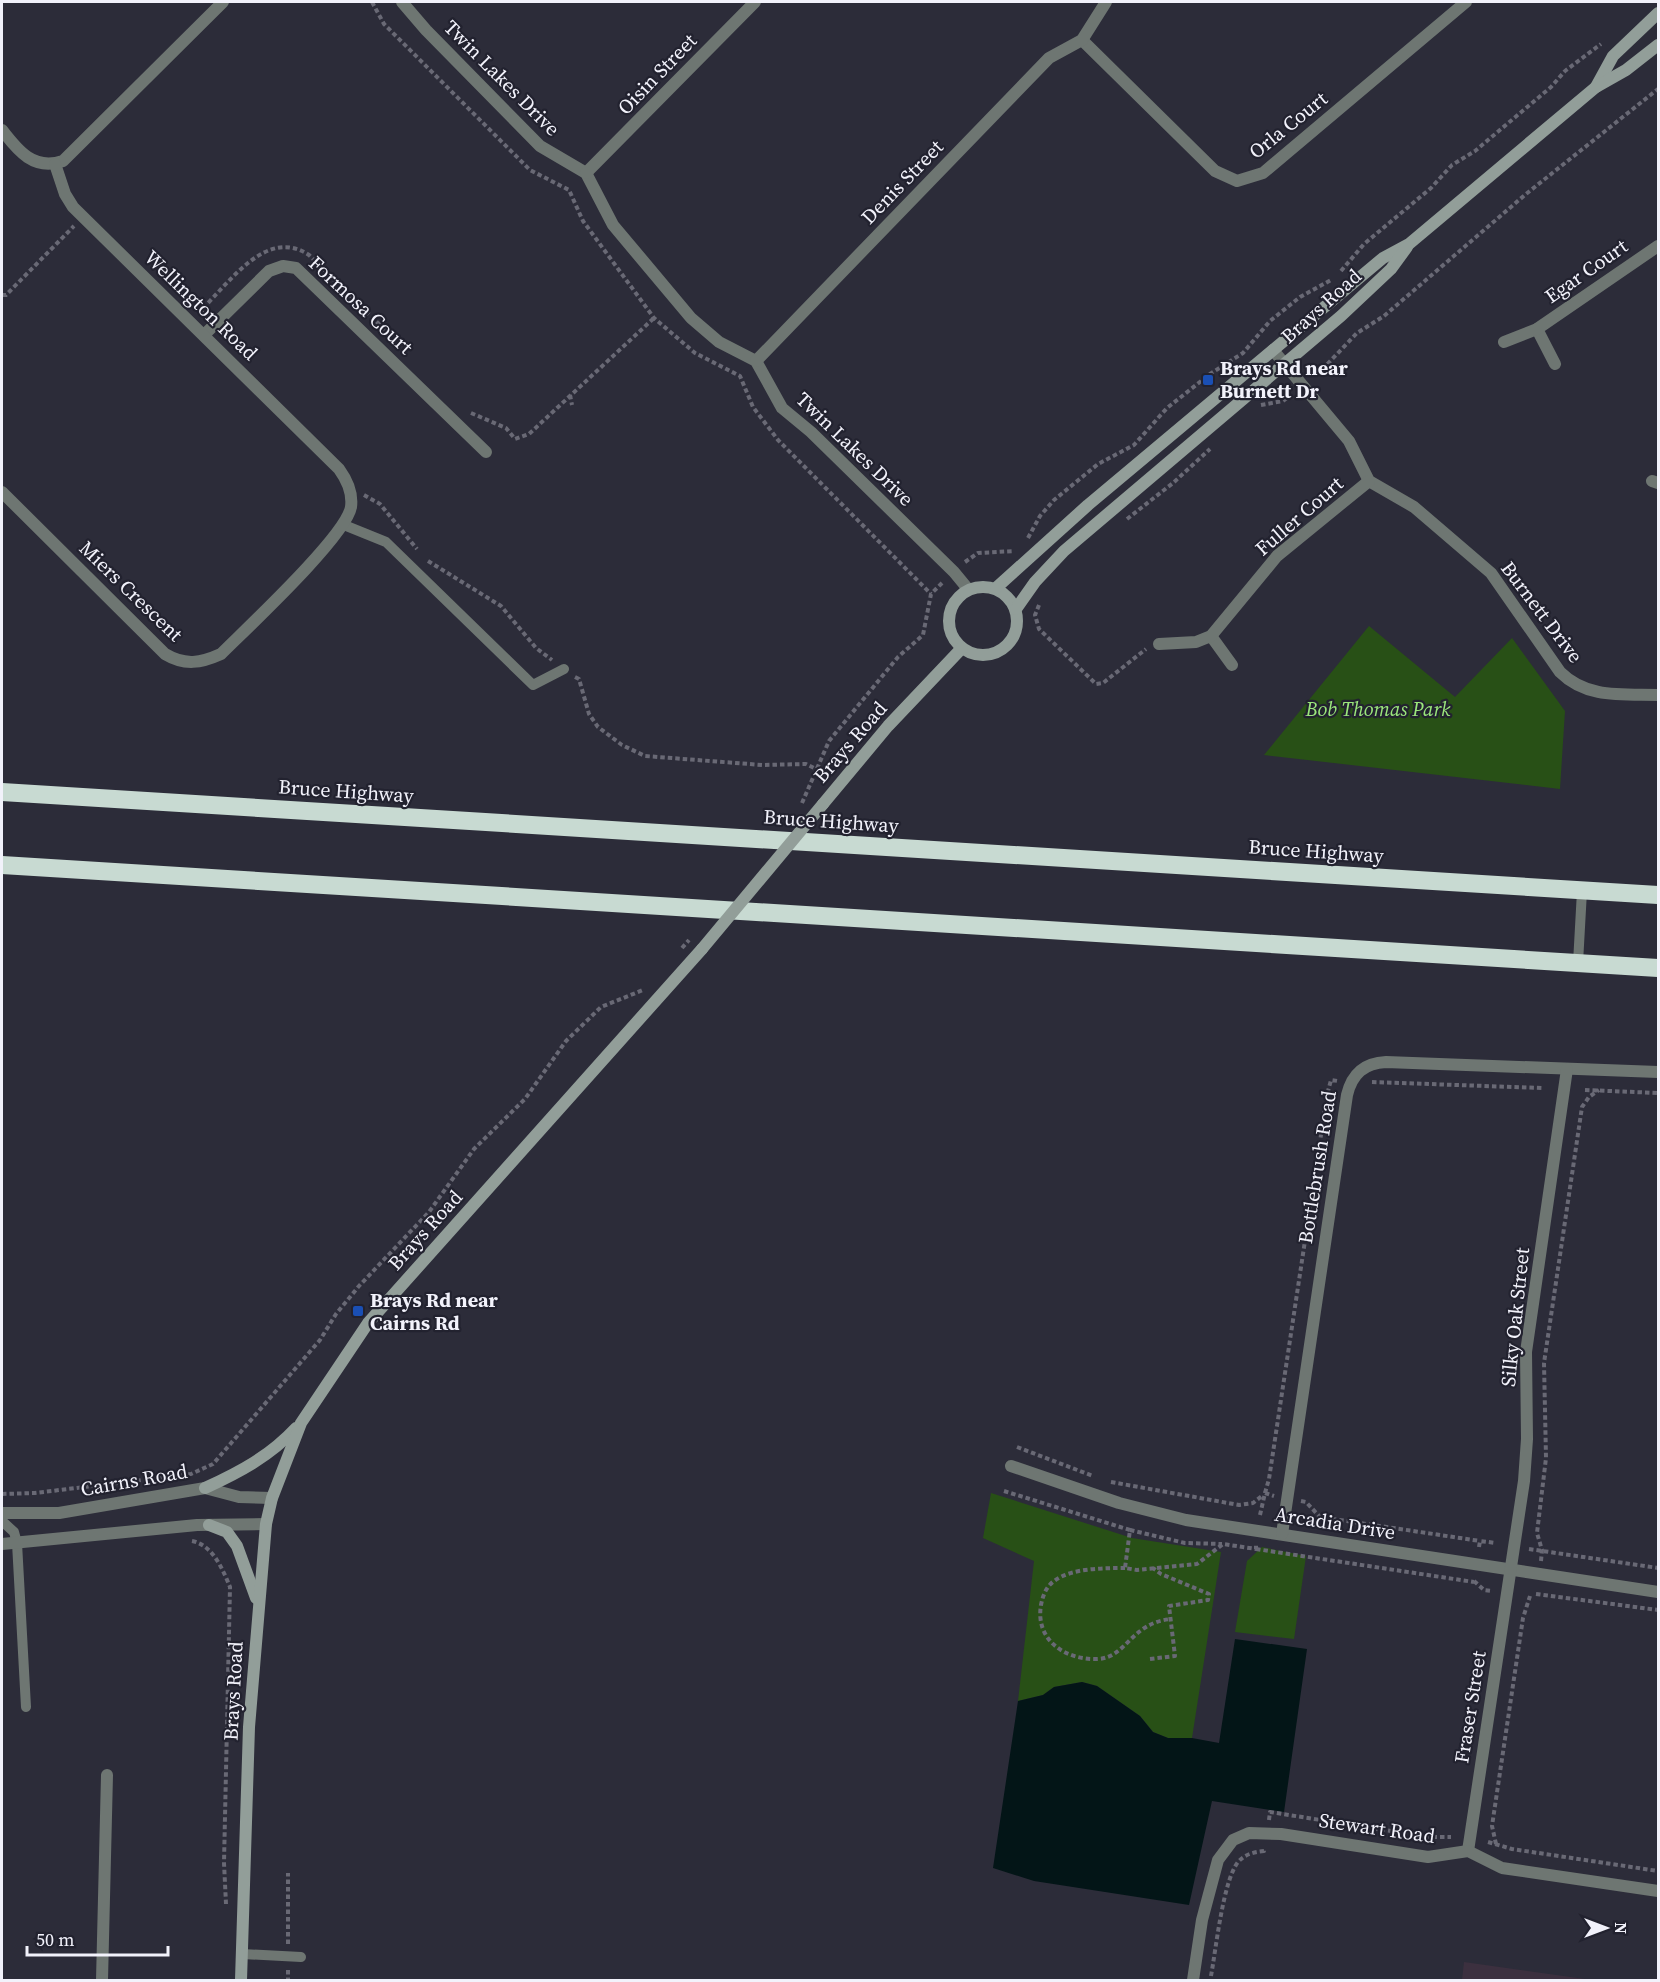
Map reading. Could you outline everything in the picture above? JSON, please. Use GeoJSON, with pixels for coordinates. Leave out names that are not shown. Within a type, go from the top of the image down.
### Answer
{"type":"FeatureCollection","features":[{"type":"Feature","properties":{"kind":"highway","name":"Bruce Highway"},"geometry":{"type":"LineString","coordinates":[[2,792],[1659,895]]}},
{"type":"Feature","properties":{"kind":"highway"},"geometry":{"type":"LineString","coordinates":[[2,866],[1659,968]]}},
{"type":"Feature","properties":{"kind":"main road","name":"Brays Road"},"geometry":{"type":"LineString","coordinates":[[1596,87],[1613,56],[1659,13]]}},
{"type":"Feature","properties":{"kind":"main road","name":"Brays Road"},"geometry":{"type":"LineString","coordinates":[[996,588],[1088,505],[1383,258],[1409,244],[1596,87],[1626,70],[1659,45]]}},
{"type":"Feature","properties":{"kind":"main road","name":"Brays Road"},"geometry":{"type":"LineString","coordinates":[[1016,609],[1045,571],[1084,532],[1285,364],[1392,269],[1409,244]]}},
{"type":"Feature","properties":{"kind":"main road"},"geometry":{"type":"LineString","coordinates":[[977,586],[996,588],[1016,609],[1016,631],[1003,649],[982,655],[962,648],[949,628],[949,617],[958,596],[968,589],[977,586]]}},
{"type":"Feature","properties":{"kind":"main road","name":"Brays Road"},"geometry":{"type":"LineString","coordinates":[[241,1980],[249,1727],[266,1524],[272,1498],[301,1423],[368,1323],[702,949],[888,726],[962,648]]}},
{"type":"Feature","properties":{"kind":"main road"},"geometry":{"type":"LineString","coordinates":[[199,1489],[232,1476],[275,1451],[301,1423]]}},
{"type":"Feature","properties":{"kind":"main road"},"geometry":{"type":"LineString","coordinates":[[203,1525],[227,1532],[237,1546],[258,1602]]}},
{"type":"Feature","properties":{"kind":"street"},"geometry":{"type":"LineString","coordinates":[[2,130],[28,159],[36,163],[55,164],[72,154],[223,2]]}},
{"type":"Feature","properties":{"kind":"street","name":"Twin Lakes Drive"},"geometry":{"type":"LineString","coordinates":[[402,2],[540,146],[586,174]]}},
{"type":"Feature","properties":{"kind":"street","name":"Oisin Street"},"geometry":{"type":"LineString","coordinates":[[586,174],[755,2]]}},
{"type":"Feature","properties":{"kind":"street"},"geometry":{"type":"LineString","coordinates":[[1082,40],[1106,2]]}},
{"type":"Feature","properties":{"kind":"street","name":"Orla Court"},"geometry":{"type":"LineString","coordinates":[[1082,40],[1215,171],[1237,181],[1263,173],[1466,2]]}},
{"type":"Feature","properties":{"kind":"street","name":"Denis Street"},"geometry":{"type":"LineString","coordinates":[[756,361],[1049,58],[1082,40]]}},
{"type":"Feature","properties":{"kind":"street","name":"Wellington Road"},"geometry":{"type":"LineString","coordinates":[[55,164],[69,201],[83,217],[339,468],[347,479],[351,495]]}},
{"type":"Feature","properties":{"kind":"street"},"geometry":{"type":"LineString","coordinates":[[586,174],[613,225],[692,318],[719,342],[756,361]]}},
{"type":"Feature","properties":{"kind":"street","name":"Egar Court"},"geometry":{"type":"LineString","coordinates":[[1504,342],[1537,329],[1659,246]]}},
{"type":"Feature","properties":{"kind":"street","name":"Formosa Court"},"geometry":{"type":"LineString","coordinates":[[204,335],[269,271],[284,266],[296,268],[486,452]]}},
{"type":"Feature","properties":{"kind":"street","name":"Egar Court"},"geometry":{"type":"LineString","coordinates":[[1537,329],[1556,364]]}},
{"type":"Feature","properties":{"kind":"street"},"geometry":{"type":"LineString","coordinates":[[1273,350],[1349,441],[1369,481]]}},
{"type":"Feature","properties":{"kind":"street","name":"Twin Lakes Drive"},"geometry":{"type":"LineString","coordinates":[[756,361],[782,408],[811,432],[954,572],[968,589]]}},
{"type":"Feature","properties":{"kind":"street","name":"Fuller Court"},"geometry":{"type":"LineString","coordinates":[[1211,636],[1277,556],[1369,481]]}},
{"type":"Feature","properties":{"kind":"street","name":"Burnett Drive"},"geometry":{"type":"LineString","coordinates":[[1369,481],[1414,507],[1491,573],[1560,672],[1572,683],[1583,689],[1599,692],[1659,695]]}},
{"type":"Feature","properties":{"kind":"street","name":"Miers Crescent"},"geometry":{"type":"LineString","coordinates":[[2,492],[165,654],[178,661],[192,663],[205,662],[222,654],[344,525]]}},
{"type":"Feature","properties":{"kind":"street"},"geometry":{"type":"LineString","coordinates":[[344,525],[351,509],[351,495]]}},
{"type":"Feature","properties":{"kind":"street"},"geometry":{"type":"LineString","coordinates":[[1159,644],[1196,642],[1211,636],[1232,665]]}},
{"type":"Feature","properties":{"kind":"street","name":"Bottlebrush Road"},"geometry":{"type":"LineString","coordinates":[[1282,1534],[1347,1095],[1351,1081],[1366,1066],[1379,1063],[1659,1072]]}},
{"type":"Feature","properties":{"kind":"street","name":"Silky Oak Street"},"geometry":{"type":"LineString","coordinates":[[1511,1569],[1526,1461],[1526,1353],[1567,1069]]}},
{"type":"Feature","properties":{"kind":"street","name":"Arcadia Drive"},"geometry":{"type":"LineString","coordinates":[[1011,1466],[1152,1513],[1659,1592]]}},
{"type":"Feature","properties":{"kind":"street","name":"Cairns Road"},"geometry":{"type":"LineString","coordinates":[[2,1514],[59,1513],[199,1489],[239,1497],[272,1498]]}},
{"type":"Feature","properties":{"kind":"street"},"geometry":{"type":"LineString","coordinates":[[2,1544],[203,1525],[266,1524]]}},
{"type":"Feature","properties":{"kind":"street","name":"Fraser Street"},"geometry":{"type":"LineString","coordinates":[[1468,1851],[1511,1569]]}},
{"type":"Feature","properties":{"kind":"street"},"geometry":{"type":"LineString","coordinates":[[102,1980],[107,1775]]}},
{"type":"Feature","properties":{"kind":"street","name":"Stewart Road"},"geometry":{"type":"LineString","coordinates":[[1193,1980],[1202,1920],[1215,1868],[1227,1845],[1241,1835],[1263,1832],[1428,1857],[1468,1851]]}},
{"type":"Feature","properties":{"kind":"street"},"geometry":{"type":"LineString","coordinates":[[1468,1851],[1502,1868],[1659,1891]]}},
{"type":"Feature","properties":{"kind":"lane"},"geometry":{"type":"LineString","coordinates":[[344,525],[386,542],[533,685],[564,669]]}},
{"type":"Feature","properties":{"kind":"lane"},"geometry":{"type":"LineString","coordinates":[[1578,963],[1582,891]]}},
{"type":"Feature","properties":{"kind":"lane"},"geometry":{"type":"LineString","coordinates":[[2,1521],[14,1532],[17,1543],[26,1707]]}},
{"type":"Feature","properties":{"kind":"lane"},"geometry":{"type":"LineString","coordinates":[[242,1954],[301,1956]]}},
{"type":"Feature","properties":{"kind":"path"},"geometry":{"type":"LineString","coordinates":[[372,2],[384,24],[530,170],[568,190],[583,221],[654,318],[695,353],[740,376],[753,407],[778,440],[931,594]]}},
{"type":"Feature","properties":{"kind":"path"},"geometry":{"type":"LineString","coordinates":[[966,560],[978,553],[1006,553],[1022,546],[1040,516],[1054,500],[1098,464],[1134,445],[1167,408],[1210,374],[1243,353],[1270,321],[1300,297],[1331,280],[1364,244],[1431,188],[1452,165],[1475,151],[1551,87],[1565,71],[1610,36]]}},
{"type":"Feature","properties":{"kind":"path"},"geometry":{"type":"LineString","coordinates":[[1317,375],[1357,333],[1384,316],[1526,194],[1659,89]]}},
{"type":"Feature","properties":{"kind":"path"},"geometry":{"type":"LineString","coordinates":[[2,296],[6,295],[83,217]]}},
{"type":"Feature","properties":{"kind":"path"},"geometry":{"type":"LineString","coordinates":[[204,335],[202,309],[263,251],[284,245],[297,247],[309,255],[391,336]]}},
{"type":"Feature","properties":{"kind":"path"},"geometry":{"type":"LineString","coordinates":[[465,409],[477,418],[495,422],[506,428],[515,440],[529,434],[654,318]]}},
{"type":"Feature","properties":{"kind":"path"},"geometry":{"type":"LineString","coordinates":[[570,395],[572,405]]}},
{"type":"Feature","properties":{"kind":"path"},"geometry":{"type":"LineString","coordinates":[[1258,407],[1283,401],[1291,395]]}},
{"type":"Feature","properties":{"kind":"path"},"geometry":{"type":"LineString","coordinates":[[1124,520],[1173,483],[1212,447]]}},
{"type":"Feature","properties":{"kind":"path"},"geometry":{"type":"LineString","coordinates":[[351,495],[367,496],[380,504],[419,552]]}},
{"type":"Feature","properties":{"kind":"path"},"geometry":{"type":"LineString","coordinates":[[427,560],[501,606],[536,648],[579,679],[589,714],[598,727],[622,745],[645,756],[762,765],[806,764],[816,769]]}},
{"type":"Feature","properties":{"kind":"path"},"geometry":{"type":"LineString","coordinates":[[802,803],[829,741],[898,657],[923,635],[931,594],[937,587]]}},
{"type":"Feature","properties":{"kind":"path"},"geometry":{"type":"LineString","coordinates":[[1043,598],[1035,615],[1039,629],[1096,684],[1103,683],[1146,648],[1159,644]]}},
{"type":"Feature","properties":{"kind":"path"},"geometry":{"type":"LineString","coordinates":[[675,956],[682,948]]}},
{"type":"Feature","properties":{"kind":"path"},"geometry":{"type":"LineString","coordinates":[[2,1494],[35,1493],[190,1474],[213,1464],[233,1443],[278,1385],[320,1340],[353,1293],[429,1212],[474,1149],[525,1099],[566,1041],[601,1007],[645,989]]}},
{"type":"Feature","properties":{"kind":"path"},"geometry":{"type":"LineString","coordinates":[[1260,1515],[1269,1479],[1327,1095],[1331,1080],[1339,1081]]}},
{"type":"Feature","properties":{"kind":"path"},"geometry":{"type":"LineString","coordinates":[[1372,1082],[1542,1088]]}},
{"type":"Feature","properties":{"kind":"path"},"geometry":{"type":"LineString","coordinates":[[1585,1090],[1659,1093]]}},
{"type":"Feature","properties":{"kind":"path"},"geometry":{"type":"LineString","coordinates":[[1541,1562],[1542,1550],[1537,1533],[1546,1458],[1546,1349],[1582,1107],[1589,1097],[1599,1090]]}},
{"type":"Feature","properties":{"kind":"path"},"geometry":{"type":"LineString","coordinates":[[1017,1447],[1104,1480],[1146,1490],[1239,1505],[1254,1503],[1264,1495],[1275,1496]]}},
{"type":"Feature","properties":{"kind":"path"},"geometry":{"type":"LineString","coordinates":[[190,1474],[199,1489]]}},
{"type":"Feature","properties":{"kind":"path"},"geometry":{"type":"LineString","coordinates":[[1004,1491],[1130,1530],[1178,1542],[1222,1544],[1474,1582],[1484,1590],[1494,1592]]}},
{"type":"Feature","properties":{"kind":"path"},"geometry":{"type":"LineString","coordinates":[[1299,1501],[1306,1502],[1320,1517],[1496,1543]]}},
{"type":"Feature","properties":{"kind":"path"},"geometry":{"type":"LineString","coordinates":[[203,1525],[197,1542],[221,1565],[230,1587],[224,1863],[226,1910]]}},
{"type":"Feature","properties":{"kind":"path"},"geometry":{"type":"LineString","coordinates":[[1125,1568],[1130,1530]]}},
{"type":"Feature","properties":{"kind":"path"},"geometry":{"type":"LineString","coordinates":[[1256,1549],[1257,1540]]}},
{"type":"Feature","properties":{"kind":"path"},"geometry":{"type":"LineString","coordinates":[[1479,1547],[1480,1541]]}},
{"type":"Feature","properties":{"kind":"path"},"geometry":{"type":"LineString","coordinates":[[1171,1619],[1156,1621],[1141,1628],[1116,1653],[1103,1658],[1077,1657],[1057,1649],[1050,1643],[1043,1629],[1040,1614],[1042,1599],[1049,1585],[1070,1573],[1197,1564],[1222,1544]]}},
{"type":"Feature","properties":{"kind":"path"},"geometry":{"type":"LineString","coordinates":[[1528,1548],[1659,1568]]}},
{"type":"Feature","properties":{"kind":"path"},"geometry":{"type":"LineString","coordinates":[[1150,1659],[1175,1656],[1169,1606],[1208,1600],[1209,1594],[1161,1574],[1153,1568]]}},
{"type":"Feature","properties":{"kind":"path"},"geometry":{"type":"LineString","coordinates":[[1474,1582],[1475,1575]]}},
{"type":"Feature","properties":{"kind":"path"},"geometry":{"type":"LineString","coordinates":[[1536,1594],[1538,1585]]}},
{"type":"Feature","properties":{"kind":"path"},"geometry":{"type":"LineString","coordinates":[[1520,1595],[1536,1594],[1659,1610]]}},
{"type":"Feature","properties":{"kind":"path"},"geometry":{"type":"LineString","coordinates":[[1496,1844],[1492,1826],[1523,1618],[1530,1596]]}},
{"type":"Feature","properties":{"kind":"path"},"geometry":{"type":"LineString","coordinates":[[1269,1820],[1270,1812],[1429,1837],[1452,1837]]}},
{"type":"Feature","properties":{"kind":"path"},"geometry":{"type":"LineString","coordinates":[[1488,1842],[1512,1849],[1659,1871]]}},
{"type":"Feature","properties":{"kind":"path"},"geometry":{"type":"LineString","coordinates":[[1211,1976],[1221,1918],[1235,1867],[1248,1854],[1263,1851],[1264,1844]]}},
{"type":"Feature","properties":{"kind":"path"},"geometry":{"type":"LineString","coordinates":[[288,1873],[288,1944]]}},
{"type":"Feature","properties":{"kind":"path"},"geometry":{"type":"LineString","coordinates":[[288,1969],[288,1980]]}},
{"type":"Feature","properties":{"kind":"shaded area"},"geometry":{"type":"Polygon","coordinates":[[[1235,1639],[1307,1649],[1284,1812],[1212,1801],[1189,1905],[1034,1881],[993,1868],[1018,1701],[1043,1695],[1054,1687],[1082,1682],[1097,1686],[1140,1716],[1153,1732],[1168,1738],[1192,1738],[1219,1743],[1235,1639]]]}},
{"type":"Feature","properties":{"kind":"shaded area"},"geometry":{"type":"Polygon","coordinates":[[[1464,1962],[1592,1980],[1462,1980],[1464,1962]]]}},
{"type":"Feature","properties":{"kind":"green space","name":"Bob Thomas Park"},"geometry":{"type":"Polygon","coordinates":[[[1369,626],[1455,697],[1512,638],[1565,711],[1560,789],[1264,755],[1369,626]]]}},
{"type":"Feature","properties":{"kind":"green space"},"geometry":{"type":"Polygon","coordinates":[[[991,1493],[1132,1538],[1221,1552],[1192,1738],[1168,1738],[1153,1732],[1140,1716],[1097,1686],[1082,1682],[1054,1687],[1043,1695],[1018,1701],[1034,1561],[983,1538],[991,1493]]]}},
{"type":"Feature","properties":{"kind":"green space"},"geometry":{"type":"Polygon","coordinates":[[[1262,1547],[1306,1556],[1294,1639],[1235,1632],[1247,1561],[1262,1547]]]}},
{"type":"Feature","properties":{"kind":"place","name":"Brays Rd near Burnett Dr"},"geometry":{"type":"Point","coordinates":[1208,380]}},
{"type":"Feature","properties":{"kind":"place","name":"Brays Rd near Cairns Rd"},"geometry":{"type":"Point","coordinates":[358,1311]}}]}
